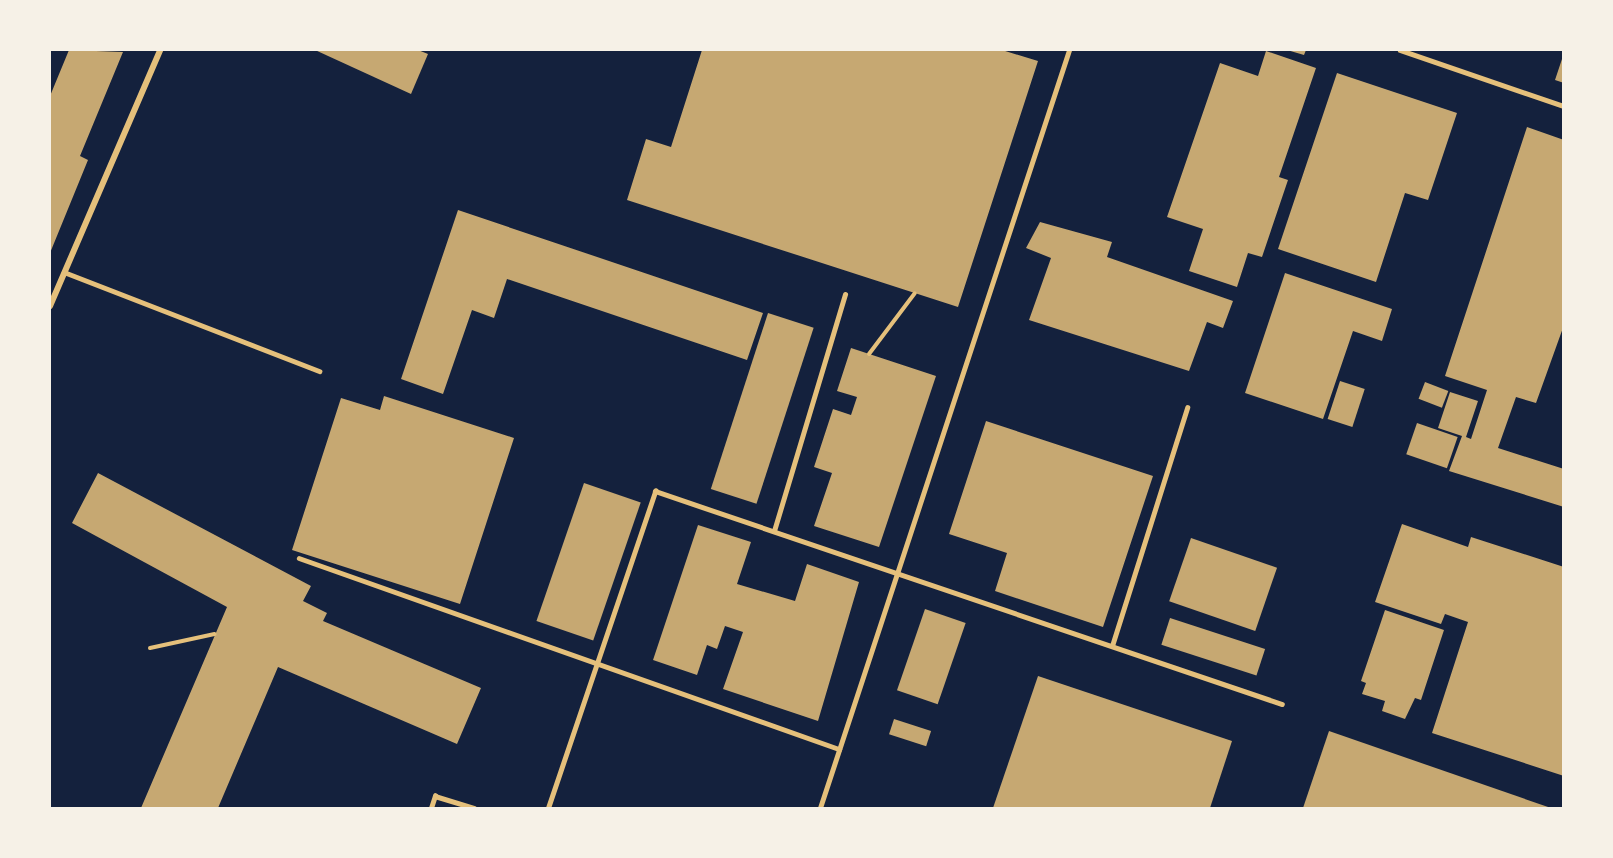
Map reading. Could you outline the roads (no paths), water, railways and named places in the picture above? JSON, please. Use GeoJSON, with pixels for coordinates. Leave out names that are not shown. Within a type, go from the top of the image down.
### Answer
{"type":"FeatureCollection","features":[{"type":"Feature","properties":{"kind":"street"},"geometry":{"type":"LineString","coordinates":[[50,306],[157,51]]}},
{"type":"Feature","properties":{"kind":"lane"},"geometry":{"type":"LineString","coordinates":[[820,808],[1069,50]]}},
{"type":"Feature","properties":{"kind":"lane"},"geometry":{"type":"LineString","coordinates":[[1400,50],[1563,106]]}},
{"type":"Feature","properties":{"kind":"lane"},"geometry":{"type":"LineString","coordinates":[[64,273],[319,371]]}},
{"type":"Feature","properties":{"kind":"lane"},"geometry":{"type":"LineString","coordinates":[[774,531],[845,294]]}},
{"type":"Feature","properties":{"kind":"lane"},"geometry":{"type":"LineString","coordinates":[[1112,646],[1187,408]]}},
{"type":"Feature","properties":{"kind":"lane"},"geometry":{"type":"LineString","coordinates":[[548,808],[655,491],[1282,704]]}},
{"type":"Feature","properties":{"kind":"lane"},"geometry":{"type":"LineString","coordinates":[[299,558],[839,749]]}},
{"type":"Feature","properties":{"kind":"lane"},"geometry":{"type":"LineString","coordinates":[[431,808],[435,796],[474,808]]}}]}
